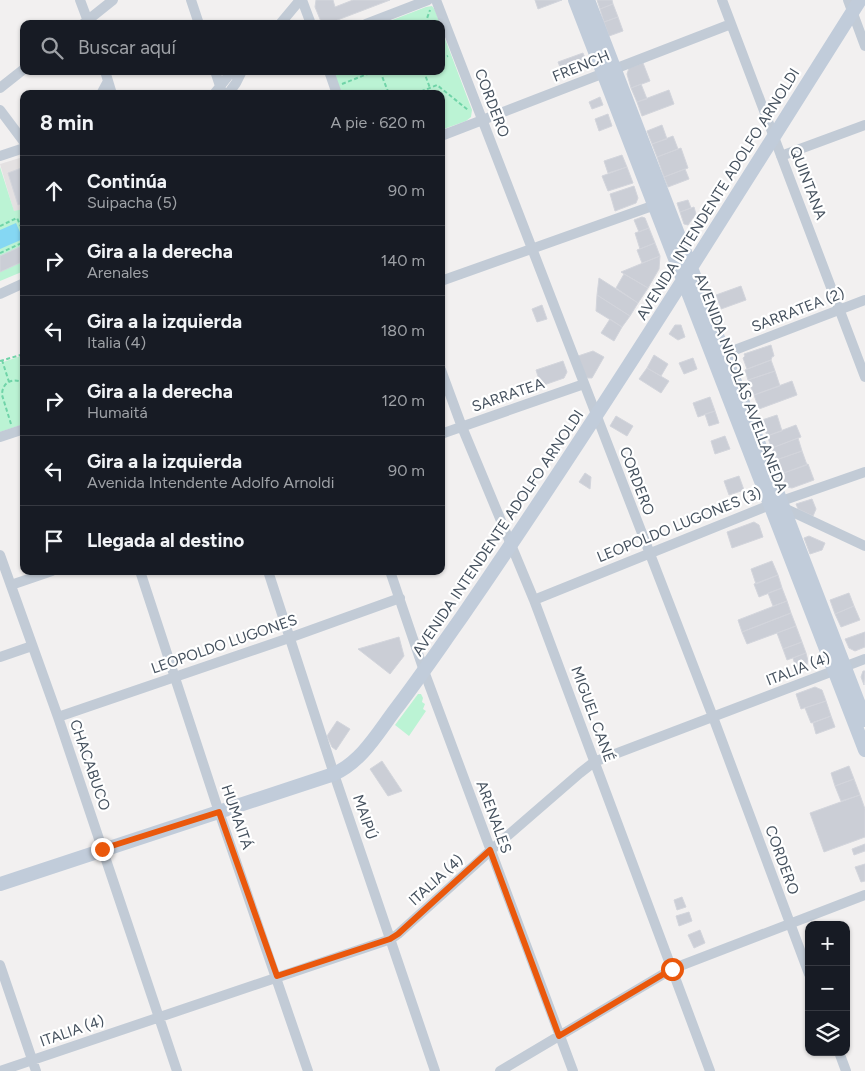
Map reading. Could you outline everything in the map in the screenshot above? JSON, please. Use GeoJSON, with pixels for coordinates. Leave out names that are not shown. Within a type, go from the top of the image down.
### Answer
{"type":"FeatureCollection","features":[{"type":"Feature","properties":{"kind":"main road","name":"AVENIDA NICOLÁS AVELLANEDA"},"geometry":{"type":"LineString","coordinates":[[575,0],[610,71],[778,505],[840,669],[865,750]]}},
{"type":"Feature","properties":{"kind":"main road","name":"AVENIDA NICOLÁS AVELLANEDA"},"geometry":{"type":"LineString","coordinates":[[588,0],[655,205],[687,273]]}},
{"type":"Feature","properties":{"kind":"main road","name":"AVENIDA INTENDENTE ADOLFO ARNOLDI"},"geometry":{"type":"LineString","coordinates":[[0,884],[334,774],[346,768],[362,754],[424,671],[512,545],[596,417],[774,136],[850,6],[860,0]]}},
{"type":"Feature","properties":{"kind":"main road","name":"AVENIDA NICOLÁS AVELLANEDA"},"geometry":{"type":"LineString","coordinates":[[840,669],[865,720]]}},
{"type":"Feature","properties":{"kind":"street"},"geometry":{"type":"LineString","coordinates":[[80,0],[85,20]]}},
{"type":"Feature","properties":{"kind":"street"},"geometry":{"type":"LineString","coordinates":[[89,20],[114,0]]}},
{"type":"Feature","properties":{"kind":"street"},"geometry":{"type":"LineString","coordinates":[[191,0],[198,20]]}},
{"type":"Feature","properties":{"kind":"street"},"geometry":{"type":"LineString","coordinates":[[284,20],[301,0],[309,20]]}},
{"type":"Feature","properties":{"kind":"street","name":"QUINTANA"},"geometry":{"type":"LineString","coordinates":[[722,0],[865,377]]}},
{"type":"Feature","properties":{"kind":"street"},"geometry":{"type":"LineString","coordinates":[[379,20],[432,3]]}},
{"type":"Feature","properties":{"kind":"street","name":"CORDERO"},"geometry":{"type":"LineString","coordinates":[[432,3],[439,20]]}},
{"type":"Feature","properties":{"kind":"street"},"geometry":{"type":"LineString","coordinates":[[850,6],[865,46]]}},
{"type":"Feature","properties":{"kind":"street","name":"FRENCH"},"geometry":{"type":"LineString","coordinates":[[445,134],[731,24]]}},
{"type":"Feature","properties":{"kind":"street","name":"CORDERO"},"geometry":{"type":"LineString","coordinates":[[445,33],[482,120],[532,249],[713,717],[806,966]]}},
{"type":"Feature","properties":{"kind":"street"},"geometry":{"type":"LineString","coordinates":[[0,88],[20,72]]}},
{"type":"Feature","properties":{"kind":"street"},"geometry":{"type":"LineString","coordinates":[[216,75],[219,90]]}},
{"type":"Feature","properties":{"kind":"street"},"geometry":{"type":"LineString","coordinates":[[220,90],[229,75]]}},
{"type":"Feature","properties":{"kind":"street"},"geometry":{"type":"LineString","coordinates":[[231,90],[240,75]]}},
{"type":"Feature","properties":{"kind":"street"},"geometry":{"type":"LineString","coordinates":[[330,75],[336,90]]}},
{"type":"Feature","properties":{"kind":"street"},"geometry":{"type":"LineString","coordinates":[[102,90],[106,76]]}},
{"type":"Feature","properties":{"kind":"street"},"geometry":{"type":"LineString","coordinates":[[106,76],[111,90]]}},
{"type":"Feature","properties":{"kind":"street"},"geometry":{"type":"LineString","coordinates":[[0,110],[20,137]]}},
{"type":"Feature","properties":{"kind":"street"},"geometry":{"type":"LineString","coordinates":[[782,156],[865,125]]}},
{"type":"Feature","properties":{"kind":"street"},"geometry":{"type":"LineString","coordinates":[[0,156],[20,149]]}},
{"type":"Feature","properties":{"kind":"street"},"geometry":{"type":"LineString","coordinates":[[445,280],[655,205]]}},
{"type":"Feature","properties":{"kind":"street"},"geometry":{"type":"LineString","coordinates":[[0,294],[20,285]]}},
{"type":"Feature","properties":{"kind":"street","name":"SARRATEA (2)"},"geometry":{"type":"LineString","coordinates":[[719,356],[865,300]]}},
{"type":"Feature","properties":{"kind":"street","name":"MIGUEL CANÉ"},"geometry":{"type":"LineString","coordinates":[[445,381],[462,427],[534,600],[710,1071]]}},
{"type":"Feature","properties":{"kind":"street","name":"SARRATEA"},"geometry":{"type":"LineString","coordinates":[[445,433],[584,384]]}},
{"type":"Feature","properties":{"kind":"street"},"geometry":{"type":"LineString","coordinates":[[0,438],[19,431]]}},
{"type":"Feature","properties":{"kind":"street","name":"LEOPOLDO LUGONES (3)"},"geometry":{"type":"LineString","coordinates":[[534,600],[649,553],[865,472]]}},
{"type":"Feature","properties":{"kind":"street"},"geometry":{"type":"LineString","coordinates":[[778,505],[865,546]]}},
{"type":"Feature","properties":{"kind":"street","name":"CHACABUCO"},"geometry":{"type":"LineString","coordinates":[[0,555],[58,717],[177,1071]]}},
{"type":"Feature","properties":{"kind":"street"},"geometry":{"type":"LineString","coordinates":[[11,585],[40,575]]}},
{"type":"Feature","properties":{"kind":"street","name":"HUMAITÁ"},"geometry":{"type":"LineString","coordinates":[[141,575],[219,812],[277,976],[308,1071]]}},
{"type":"Feature","properties":{"kind":"street","name":"MAIPÚ"},"geometry":{"type":"LineString","coordinates":[[269,575],[334,774],[435,1071]]}},
{"type":"Feature","properties":{"kind":"street","name":"ARENALES"},"geometry":{"type":"LineString","coordinates":[[391,575],[424,671],[573,1071]]}},
{"type":"Feature","properties":{"kind":"street","name":"LEOPOLDO LUGONES"},"geometry":{"type":"LineString","coordinates":[[58,717],[400,598]]}},
{"type":"Feature","properties":{"kind":"street"},"geometry":{"type":"LineString","coordinates":[[0,657],[32,646]]}},
{"type":"Feature","properties":{"kind":"street","name":"ITALIA (4)"},"geometry":{"type":"LineString","coordinates":[[0,1071],[390,939],[398,934],[490,850],[594,762],[865,659]]}},
{"type":"Feature","properties":{"kind":"street"},"geometry":{"type":"LineString","coordinates":[[500,1071],[672,969],[865,895]]}},
{"type":"Feature","properties":{"kind":"street"},"geometry":{"type":"LineString","coordinates":[[0,965],[36,1071]]}},
{"type":"Feature","properties":{"kind":"street"},"geometry":{"type":"LineString","coordinates":[[840,1056],[846,1071]]}},
{"type":"Feature","properties":{"kind":"path"},"geometry":{"type":"LineString","coordinates":[[426,20],[432,3]]}},
{"type":"Feature","properties":{"kind":"path"},"geometry":{"type":"LineString","coordinates":[[336,90],[366,75]]}},
{"type":"Feature","properties":{"kind":"path"},"geometry":{"type":"LineString","coordinates":[[382,75],[387,90]]}},
{"type":"Feature","properties":{"kind":"path"},"geometry":{"type":"LineString","coordinates":[[425,75],[430,88]]}},
{"type":"Feature","properties":{"kind":"path"},"geometry":{"type":"LineString","coordinates":[[425,90],[437,85],[443,90]]}},
{"type":"Feature","properties":{"kind":"path"},"geometry":{"type":"LineString","coordinates":[[445,91],[482,120]]}},
{"type":"Feature","properties":{"kind":"path"},"geometry":{"type":"LineString","coordinates":[[0,226],[17,218],[20,224]]}},
{"type":"Feature","properties":{"kind":"path"},"geometry":{"type":"LineString","coordinates":[[0,253],[20,244]]}},
{"type":"Feature","properties":{"kind":"path"},"geometry":{"type":"LineString","coordinates":[[10,382],[1,361],[20,355]]}},
{"type":"Feature","properties":{"kind":"path"},"geometry":{"type":"LineString","coordinates":[[19,431],[2,395],[4,386],[10,382],[20,381]]}},
{"type":"Feature","properties":{"kind":"shaded area"},"geometry":{"type":"Polygon","coordinates":[[[20,158],[20,210],[14,212],[0,164],[20,158]]]}},
{"type":"Feature","properties":{"kind":"green space"},"geometry":{"type":"Polygon","coordinates":[[[432,6],[439,20],[392,20],[432,6]]]}},
{"type":"Feature","properties":{"kind":"green space"},"geometry":{"type":"Polygon","coordinates":[[[445,39],[472,110],[471,117],[466,121],[445,129],[445,90],[340,90],[335,75],[445,75],[445,39]]]}},
{"type":"Feature","properties":{"kind":"green space"},"geometry":{"type":"Polygon","coordinates":[[[0,167],[14,211],[20,210],[20,273],[0,281],[0,167]]]}},
{"type":"Feature","properties":{"kind":"green space"},"geometry":{"type":"Polygon","coordinates":[[[20,356],[20,425],[0,432],[0,363],[20,356]]]}},
{"type":"Feature","properties":{"kind":"green space"},"geometry":{"type":"Polygon","coordinates":[[[418,694],[421,694],[423,698],[422,702],[425,704],[423,709],[426,711],[409,736],[395,725],[418,694]]]}},
{"type":"Feature","properties":{"kind":"water"},"geometry":{"type":"Polygon","coordinates":[[[16,223],[20,232],[20,240],[0,249],[0,230],[16,223]]]}},
{"type":"Feature","properties":{"kind":"building"},"geometry":{"type":"Polygon","coordinates":[[[316,0],[333,0],[335,7],[353,0],[390,0],[338,20],[320,20],[315,7],[316,0]]]}},
{"type":"Feature","properties":{"kind":"building"},"geometry":{"type":"Polygon","coordinates":[[[535,0],[562,0],[538,9],[535,0]]]}},
{"type":"Feature","properties":{"kind":"building"},"geometry":{"type":"Polygon","coordinates":[[[597,0],[612,0],[613,4],[600,9],[597,0]]]}},
{"type":"Feature","properties":{"kind":"building"},"geometry":{"type":"Polygon","coordinates":[[[613,4],[618,17],[604,22],[600,9],[613,4]]]}},
{"type":"Feature","properties":{"kind":"building"},"geometry":{"type":"Polygon","coordinates":[[[618,17],[623,31],[609,36],[604,22],[618,17]]]}},
{"type":"Feature","properties":{"kind":"building"},"geometry":{"type":"Polygon","coordinates":[[[583,53],[587,63],[562,72],[558,62],[583,53]]]}},
{"type":"Feature","properties":{"kind":"building"},"geometry":{"type":"Polygon","coordinates":[[[643,63],[650,81],[631,88],[627,74],[629,68],[643,63]]]}},
{"type":"Feature","properties":{"kind":"building"},"geometry":{"type":"Polygon","coordinates":[[[641,84],[647,99],[637,102],[631,88],[641,84]]]}},
{"type":"Feature","properties":{"kind":"building"},"geometry":{"type":"Polygon","coordinates":[[[669,90],[674,104],[642,116],[637,102],[669,90]]]}},
{"type":"Feature","properties":{"kind":"building"},"geometry":{"type":"Polygon","coordinates":[[[600,97],[603,105],[592,109],[589,102],[600,97]]]}},
{"type":"Feature","properties":{"kind":"building"},"geometry":{"type":"Polygon","coordinates":[[[608,114],[612,126],[599,131],[595,119],[608,114]]]}},
{"type":"Feature","properties":{"kind":"building"},"geometry":{"type":"Polygon","coordinates":[[[662,125],[667,139],[652,144],[647,131],[662,125]]]}},
{"type":"Feature","properties":{"kind":"building"},"geometry":{"type":"Polygon","coordinates":[[[673,136],[678,149],[657,157],[652,144],[673,136]]]}},
{"type":"Feature","properties":{"kind":"building"},"geometry":{"type":"Polygon","coordinates":[[[681,148],[688,168],[664,177],[657,157],[681,148]]]}},
{"type":"Feature","properties":{"kind":"building"},"geometry":{"type":"Polygon","coordinates":[[[622,155],[627,167],[608,173],[604,161],[622,155]]]}},
{"type":"Feature","properties":{"kind":"building"},"geometry":{"type":"Polygon","coordinates":[[[627,167],[633,183],[608,191],[602,176],[627,167]]]}},
{"type":"Feature","properties":{"kind":"building"},"geometry":{"type":"Polygon","coordinates":[[[20,168],[20,204],[18,205],[8,173],[20,168]]]}},
{"type":"Feature","properties":{"kind":"building"},"geometry":{"type":"Polygon","coordinates":[[[685,169],[689,179],[668,187],[664,177],[685,169]]]}},
{"type":"Feature","properties":{"kind":"building"},"geometry":{"type":"Polygon","coordinates":[[[634,186],[638,198],[636,203],[615,211],[610,194],[634,186]]]}},
{"type":"Feature","properties":{"kind":"building"},"geometry":{"type":"Polygon","coordinates":[[[688,200],[691,208],[680,212],[677,203],[688,200]]]}},
{"type":"Feature","properties":{"kind":"building"},"geometry":{"type":"Polygon","coordinates":[[[694,207],[696,214],[688,225],[684,224],[680,212],[694,207]]]}},
{"type":"Feature","properties":{"kind":"building"},"geometry":{"type":"Polygon","coordinates":[[[642,217],[645,218],[649,228],[639,232],[634,220],[642,217]]]}},
{"type":"Feature","properties":{"kind":"building"},"geometry":{"type":"Polygon","coordinates":[[[649,228],[655,243],[640,249],[635,233],[649,228]]]}},
{"type":"Feature","properties":{"kind":"building"},"geometry":{"type":"Polygon","coordinates":[[[655,243],[660,256],[642,263],[637,250],[655,243]]]}},
{"type":"Feature","properties":{"kind":"building"},"geometry":{"type":"Polygon","coordinates":[[[20,247],[20,263],[0,272],[0,256],[20,247]]]}},
{"type":"Feature","properties":{"kind":"building"},"geometry":{"type":"Polygon","coordinates":[[[660,256],[659,269],[648,288],[621,272],[660,256]]]}},
{"type":"Feature","properties":{"kind":"building"},"geometry":{"type":"Polygon","coordinates":[[[624,274],[648,288],[638,303],[616,288],[624,274]]]}},
{"type":"Feature","properties":{"kind":"building"},"geometry":{"type":"Polygon","coordinates":[[[599,278],[638,303],[630,316],[597,295],[599,278]]]}},
{"type":"Feature","properties":{"kind":"building"},"geometry":{"type":"Polygon","coordinates":[[[741,286],[746,300],[721,309],[716,295],[741,286]]]}},
{"type":"Feature","properties":{"kind":"building"},"geometry":{"type":"Polygon","coordinates":[[[597,295],[630,316],[622,327],[596,311],[597,295]]]}},
{"type":"Feature","properties":{"kind":"building"},"geometry":{"type":"Polygon","coordinates":[[[542,305],[547,319],[537,322],[532,309],[542,305]]]}},
{"type":"Feature","properties":{"kind":"building"},"geometry":{"type":"Polygon","coordinates":[[[610,319],[622,327],[614,341],[601,333],[610,319]]]}},
{"type":"Feature","properties":{"kind":"building"},"geometry":{"type":"Polygon","coordinates":[[[675,325],[681,325],[685,337],[678,340],[669,334],[675,325]]]}},
{"type":"Feature","properties":{"kind":"building"},"geometry":{"type":"Polygon","coordinates":[[[771,345],[774,356],[771,360],[747,369],[743,358],[744,354],[771,345]]]}},
{"type":"Feature","properties":{"kind":"building"},"geometry":{"type":"Polygon","coordinates":[[[593,351],[604,357],[592,378],[588,378],[578,356],[593,351]]]}},
{"type":"Feature","properties":{"kind":"building"},"geometry":{"type":"Polygon","coordinates":[[[654,355],[668,364],[661,376],[647,368],[654,355]]]}},
{"type":"Feature","properties":{"kind":"building"},"geometry":{"type":"Polygon","coordinates":[[[693,358],[697,369],[684,374],[679,363],[693,358]]]}},
{"type":"Feature","properties":{"kind":"building"},"geometry":{"type":"Polygon","coordinates":[[[771,360],[775,371],[748,380],[745,370],[771,360]]]}},
{"type":"Feature","properties":{"kind":"building"},"geometry":{"type":"Polygon","coordinates":[[[563,361],[567,372],[564,378],[541,386],[536,370],[563,361]]]}},
{"type":"Feature","properties":{"kind":"building"},"geometry":{"type":"Polygon","coordinates":[[[647,368],[669,381],[661,393],[639,379],[647,368]]]}},
{"type":"Feature","properties":{"kind":"building"},"geometry":{"type":"Polygon","coordinates":[[[775,371],[780,386],[754,395],[748,380],[775,371]]]}},
{"type":"Feature","properties":{"kind":"building"},"geometry":{"type":"Polygon","coordinates":[[[792,381],[797,395],[759,409],[754,395],[792,381]]]}},
{"type":"Feature","properties":{"kind":"building"},"geometry":{"type":"Polygon","coordinates":[[[710,397],[715,411],[698,417],[693,403],[710,397]]]}},
{"type":"Feature","properties":{"kind":"building"},"geometry":{"type":"Polygon","coordinates":[[[715,411],[719,423],[709,426],[705,414],[715,411]]]}},
{"type":"Feature","properties":{"kind":"building"},"geometry":{"type":"Polygon","coordinates":[[[777,415],[782,431],[767,436],[762,420],[777,415]]]}},
{"type":"Feature","properties":{"kind":"building"},"geometry":{"type":"Polygon","coordinates":[[[616,416],[633,426],[627,436],[610,426],[616,416]]]}},
{"type":"Feature","properties":{"kind":"building"},"geometry":{"type":"Polygon","coordinates":[[[796,425],[801,437],[772,448],[767,436],[796,425]]]}},
{"type":"Feature","properties":{"kind":"building"},"geometry":{"type":"Polygon","coordinates":[[[725,436],[730,449],[715,454],[711,441],[725,436]]]}},
{"type":"Feature","properties":{"kind":"building"},"geometry":{"type":"Polygon","coordinates":[[[798,438],[802,451],[776,460],[772,448],[798,438]]]}},
{"type":"Feature","properties":{"kind":"building"},"geometry":{"type":"Polygon","coordinates":[[[802,451],[807,465],[781,474],[776,460],[802,451]]]}},
{"type":"Feature","properties":{"kind":"building"},"geometry":{"type":"Polygon","coordinates":[[[808,464],[814,480],[792,488],[786,487],[781,474],[808,464]]]}},
{"type":"Feature","properties":{"kind":"building"},"geometry":{"type":"Polygon","coordinates":[[[585,473],[591,477],[590,489],[579,482],[585,473]]]}},
{"type":"Feature","properties":{"kind":"building"},"geometry":{"type":"Polygon","coordinates":[[[739,476],[744,490],[729,495],[724,481],[739,476]]]}},
{"type":"Feature","properties":{"kind":"building"},"geometry":{"type":"Polygon","coordinates":[[[812,499],[816,509],[813,516],[798,509],[796,504],[812,499]]]}},
{"type":"Feature","properties":{"kind":"building"},"geometry":{"type":"Polygon","coordinates":[[[754,522],[759,525],[763,537],[732,548],[727,532],[754,522]]]}},
{"type":"Feature","properties":{"kind":"building"},"geometry":{"type":"Polygon","coordinates":[[[809,536],[825,543],[822,550],[810,554],[804,538],[809,536]]]}},
{"type":"Feature","properties":{"kind":"building"},"geometry":{"type":"Polygon","coordinates":[[[772,561],[778,575],[756,584],[751,569],[772,561]]]}},
{"type":"Feature","properties":{"kind":"building"},"geometry":{"type":"Polygon","coordinates":[[[778,575],[782,588],[759,597],[754,584],[778,575]]]}},
{"type":"Feature","properties":{"kind":"building"},"geometry":{"type":"Polygon","coordinates":[[[782,588],[787,601],[773,606],[768,593],[782,588]]]}},
{"type":"Feature","properties":{"kind":"building"},"geometry":{"type":"Polygon","coordinates":[[[849,593],[854,606],[835,614],[830,600],[849,593]]]}},
{"type":"Feature","properties":{"kind":"building"},"geometry":{"type":"Polygon","coordinates":[[[787,601],[791,613],[742,632],[738,620],[787,601]]]}},
{"type":"Feature","properties":{"kind":"building"},"geometry":{"type":"Polygon","coordinates":[[[854,606],[860,620],[841,627],[835,614],[854,606]]]}},
{"type":"Feature","properties":{"kind":"building"},"geometry":{"type":"Polygon","coordinates":[[[791,613],[796,626],[747,644],[742,632],[791,613]]]}},
{"type":"Feature","properties":{"kind":"building"},"geometry":{"type":"Polygon","coordinates":[[[796,626],[802,642],[783,649],[777,633],[796,626]]]}},
{"type":"Feature","properties":{"kind":"building"},"geometry":{"type":"Polygon","coordinates":[[[865,632],[865,647],[855,651],[849,648],[845,639],[865,632]]]}},
{"type":"Feature","properties":{"kind":"building"},"geometry":{"type":"Polygon","coordinates":[[[399,637],[404,656],[390,674],[358,649],[399,637]]]}},
{"type":"Feature","properties":{"kind":"building"},"geometry":{"type":"Polygon","coordinates":[[[802,642],[806,653],[787,660],[783,649],[802,642]]]}},
{"type":"Feature","properties":{"kind":"building"},"geometry":{"type":"Polygon","coordinates":[[[806,653],[808,661],[806,668],[797,671],[793,658],[806,653]]]}},
{"type":"Feature","properties":{"kind":"building"},"geometry":{"type":"Polygon","coordinates":[[[863,671],[865,671],[864,685],[861,677],[863,671]]]}},
{"type":"Feature","properties":{"kind":"building"},"geometry":{"type":"Polygon","coordinates":[[[815,687],[822,690],[826,701],[801,709],[796,694],[815,687]]]}},
{"type":"Feature","properties":{"kind":"building"},"geometry":{"type":"Polygon","coordinates":[[[826,701],[831,716],[811,723],[805,708],[826,701]]]}},
{"type":"Feature","properties":{"kind":"building"},"geometry":{"type":"Polygon","coordinates":[[[831,716],[835,727],[816,734],[813,723],[831,716]]]}},
{"type":"Feature","properties":{"kind":"building"},"geometry":{"type":"Polygon","coordinates":[[[337,721],[350,729],[336,750],[332,747],[327,736],[337,721]]]}},
{"type":"Feature","properties":{"kind":"building"},"geometry":{"type":"Polygon","coordinates":[[[382,761],[402,791],[388,796],[370,769],[382,761]]]}},
{"type":"Feature","properties":{"kind":"building"},"geometry":{"type":"Polygon","coordinates":[[[849,766],[854,779],[835,786],[831,773],[849,766]]]}},
{"type":"Feature","properties":{"kind":"building"},"geometry":{"type":"Polygon","coordinates":[[[854,779],[860,795],[841,801],[835,786],[854,779]]]}},
{"type":"Feature","properties":{"kind":"building"},"geometry":{"type":"Polygon","coordinates":[[[860,795],[865,809],[865,837],[824,852],[810,813],[860,795]]]}},
{"type":"Feature","properties":{"kind":"building"},"geometry":{"type":"Polygon","coordinates":[[[865,844],[865,851],[854,855],[852,849],[865,844]]]}},
{"type":"Feature","properties":{"kind":"building"},"geometry":{"type":"Polygon","coordinates":[[[865,864],[865,881],[861,882],[855,867],[865,864]]]}},
{"type":"Feature","properties":{"kind":"building"},"geometry":{"type":"Polygon","coordinates":[[[682,897],[686,907],[677,910],[674,900],[682,897]]]}},
{"type":"Feature","properties":{"kind":"building"},"geometry":{"type":"Polygon","coordinates":[[[689,912],[692,921],[679,926],[676,916],[689,912]]]}},
{"type":"Feature","properties":{"kind":"building"},"geometry":{"type":"Polygon","coordinates":[[[700,930],[705,943],[694,948],[688,935],[700,930]]]}},
{"type":"Feature","properties":{"kind":"route"},"geometry":{"type":"LineString","coordinates":[[102,849],[219,812],[277,976],[390,939],[398,934],[490,850],[559,1036],[672,969]]}}]}
